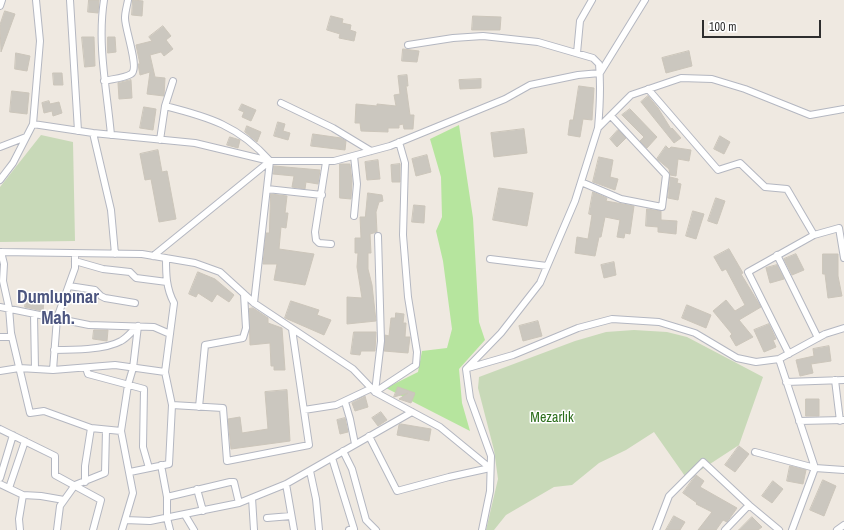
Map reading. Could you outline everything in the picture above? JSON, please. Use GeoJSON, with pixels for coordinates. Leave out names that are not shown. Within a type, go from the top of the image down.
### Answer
{"type":"FeatureCollection","features":[{"type":"Feature","properties":{"kind":"street"},"geometry":{"type":"LineString","coordinates":[[0,6],[2,0]]}},
{"type":"Feature","properties":{"kind":"street"},"geometry":{"type":"LineString","coordinates":[[0,180],[13,163],[33,124],[40,41],[36,0]]}},
{"type":"Feature","properties":{"kind":"street"},"geometry":{"type":"LineString","coordinates":[[70,0],[78,130]]}},
{"type":"Feature","properties":{"kind":"street"},"geometry":{"type":"LineString","coordinates":[[104,0],[101,30],[104,81],[111,135]]}},
{"type":"Feature","properties":{"kind":"street"},"geometry":{"type":"LineString","coordinates":[[104,81],[132,74],[135,70],[135,62],[131,51],[125,18],[128,0]]}},
{"type":"Feature","properties":{"kind":"street"},"geometry":{"type":"LineString","coordinates":[[577,53],[580,21],[592,0]]}},
{"type":"Feature","properties":{"kind":"street"},"geometry":{"type":"LineString","coordinates":[[600,73],[645,0]]}},
{"type":"Feature","properties":{"kind":"street"},"geometry":{"type":"LineString","coordinates":[[408,45],[453,38],[483,36],[538,42],[593,58],[599,64],[601,95],[598,128],[575,201],[540,283],[511,320],[466,369]]}},
{"type":"Feature","properties":{"kind":"street"},"geometry":{"type":"LineString","coordinates":[[33,124],[92,133],[195,143],[270,161],[334,162],[399,142],[505,99],[530,85],[578,75],[600,73]]}},
{"type":"Feature","properties":{"kind":"street"},"geometry":{"type":"LineString","coordinates":[[598,128],[631,95],[681,78],[712,79],[745,89],[810,115],[844,109]]}},
{"type":"Feature","properties":{"kind":"street"},"geometry":{"type":"LineString","coordinates":[[160,140],[164,106],[173,81]]}},
{"type":"Feature","properties":{"kind":"street"},"geometry":{"type":"LineString","coordinates":[[648,89],[718,170],[740,163],[765,187],[787,189],[814,235]]}},
{"type":"Feature","properties":{"kind":"street"},"geometry":{"type":"LineString","coordinates":[[281,103],[332,128],[371,151]]}},
{"type":"Feature","properties":{"kind":"street"},"geometry":{"type":"LineString","coordinates":[[164,106],[218,121],[255,144],[270,161],[254,303]]}},
{"type":"Feature","properties":{"kind":"street"},"geometry":{"type":"LineString","coordinates":[[581,182],[611,193],[621,199],[662,207],[666,175],[611,116]]}},
{"type":"Feature","properties":{"kind":"street"},"geometry":{"type":"LineString","coordinates":[[92,133],[111,210],[115,254]]}},
{"type":"Feature","properties":{"kind":"street"},"geometry":{"type":"LineString","coordinates":[[0,147],[26,137]]}},
{"type":"Feature","properties":{"kind":"street"},"geometry":{"type":"LineString","coordinates":[[304,410],[345,402],[374,390],[416,365],[417,352],[408,297],[403,235],[405,163],[399,142]]}},
{"type":"Feature","properties":{"kind":"street"},"geometry":{"type":"LineString","coordinates":[[354,156],[357,184],[354,216]]}},
{"type":"Feature","properties":{"kind":"street"},"geometry":{"type":"LineString","coordinates":[[153,256],[270,161]]}},
{"type":"Feature","properties":{"kind":"street"},"geometry":{"type":"LineString","coordinates":[[326,162],[315,232],[316,240],[319,243],[331,244]]}},
{"type":"Feature","properties":{"kind":"street"},"geometry":{"type":"LineString","coordinates":[[267,189],[322,195]]}},
{"type":"Feature","properties":{"kind":"street"},"geometry":{"type":"LineString","coordinates":[[789,354],[748,272],[814,235],[839,228],[844,258]]}},
{"type":"Feature","properties":{"kind":"street"},"geometry":{"type":"LineString","coordinates":[[374,390],[380,341],[378,236]]}},
{"type":"Feature","properties":{"kind":"street"},"geometry":{"type":"LineString","coordinates":[[121,431],[91,428],[44,411],[30,413],[12,337],[9,308],[3,281],[4,264],[0,252],[153,256],[195,262],[220,272],[254,303],[353,369],[374,390],[440,427],[490,468]]}},
{"type":"Feature","properties":{"kind":"street"},"geometry":{"type":"LineString","coordinates":[[54,370],[57,318],[62,300],[70,286],[75,254]]}},
{"type":"Feature","properties":{"kind":"street"},"geometry":{"type":"LineString","coordinates":[[777,255],[818,338]]}},
{"type":"Feature","properties":{"kind":"street"},"geometry":{"type":"LineString","coordinates":[[130,472],[169,464],[172,405],[165,372],[174,302],[170,295],[167,282],[166,258]]}},
{"type":"Feature","properties":{"kind":"street"},"geometry":{"type":"LineString","coordinates":[[490,259],[547,266]]}},
{"type":"Feature","properties":{"kind":"street"},"geometry":{"type":"LineString","coordinates":[[75,261],[103,269],[130,272],[136,278],[167,282]]}},
{"type":"Feature","properties":{"kind":"street"},"geometry":{"type":"LineString","coordinates":[[70,286],[95,290],[105,298],[136,303]]}},
{"type":"Feature","properties":{"kind":"street"},"geometry":{"type":"LineString","coordinates":[[199,407],[205,345],[243,338],[246,328],[244,294]]}},
{"type":"Feature","properties":{"kind":"street"},"geometry":{"type":"LineString","coordinates":[[0,307],[89,325],[154,327],[170,334]]}},
{"type":"Feature","properties":{"kind":"street"},"geometry":{"type":"LineString","coordinates":[[34,314],[35,369]]}},
{"type":"Feature","properties":{"kind":"street"},"geometry":{"type":"LineString","coordinates":[[466,369],[513,355],[578,328],[612,318],[659,322],[695,333],[737,358],[756,362],[778,359],[818,338],[844,328]]}},
{"type":"Feature","properties":{"kind":"street"},"geometry":{"type":"LineString","coordinates":[[54,350],[79,350],[113,344],[121,341],[138,326]]}},
{"type":"Feature","properties":{"kind":"street"},"geometry":{"type":"LineString","coordinates":[[122,530],[133,493],[121,431],[128,385],[133,368],[138,326]]}},
{"type":"Feature","properties":{"kind":"street"},"geometry":{"type":"LineString","coordinates":[[172,405],[223,408],[227,461],[309,446],[292,329]]}},
{"type":"Feature","properties":{"kind":"street"},"geometry":{"type":"LineString","coordinates":[[0,337],[12,337]]}},
{"type":"Feature","properties":{"kind":"street"},"geometry":{"type":"LineString","coordinates":[[778,359],[815,468],[792,530]]}},
{"type":"Feature","properties":{"kind":"street"},"geometry":{"type":"LineString","coordinates":[[0,371],[19,368],[54,370],[116,366],[165,372]]}},
{"type":"Feature","properties":{"kind":"street"},"geometry":{"type":"LineString","coordinates":[[86,368],[88,374],[144,389],[143,447],[149,468]]}},
{"type":"Feature","properties":{"kind":"street"},"geometry":{"type":"LineString","coordinates":[[466,369],[470,398],[491,456],[490,490],[482,530]]}},
{"type":"Feature","properties":{"kind":"street"},"geometry":{"type":"LineString","coordinates":[[799,421],[842,420],[835,380]]}},
{"type":"Feature","properties":{"kind":"street"},"geometry":{"type":"LineString","coordinates":[[786,382],[844,380]]}},
{"type":"Feature","properties":{"kind":"street"},"geometry":{"type":"LineString","coordinates":[[345,402],[355,444]]}},
{"type":"Feature","properties":{"kind":"street"},"geometry":{"type":"LineString","coordinates":[[125,520],[150,521],[239,503],[286,484],[412,412]]}},
{"type":"Feature","properties":{"kind":"street"},"geometry":{"type":"LineString","coordinates":[[85,482],[85,466],[91,428]]}},
{"type":"Feature","properties":{"kind":"street"},"geometry":{"type":"LineString","coordinates":[[0,429],[55,456],[55,475],[101,500],[93,530]]}},
{"type":"Feature","properties":{"kind":"street"},"geometry":{"type":"LineString","coordinates":[[58,530],[60,506],[75,485],[105,473],[106,430]]}},
{"type":"Feature","properties":{"kind":"street"},"geometry":{"type":"LineString","coordinates":[[0,478],[13,435]]}},
{"type":"Feature","properties":{"kind":"street"},"geometry":{"type":"LineString","coordinates":[[369,436],[397,491],[490,468]]}},
{"type":"Feature","properties":{"kind":"street"},"geometry":{"type":"LineString","coordinates":[[9,488],[25,441]]}},
{"type":"Feature","properties":{"kind":"street"},"geometry":{"type":"LineString","coordinates":[[343,451],[352,469],[366,520],[376,530]]}},
{"type":"Feature","properties":{"kind":"street"},"geometry":{"type":"LineString","coordinates":[[755,452],[815,468],[844,470]]}},
{"type":"Feature","properties":{"kind":"street"},"geometry":{"type":"LineString","coordinates":[[332,458],[354,529],[349,530]]}},
{"type":"Feature","properties":{"kind":"street"},"geometry":{"type":"LineString","coordinates":[[656,530],[669,496],[703,462],[749,505],[780,530]]}},
{"type":"Feature","properties":{"kind":"street"},"geometry":{"type":"LineString","coordinates":[[161,465],[167,497],[167,518],[170,530]]}},
{"type":"Feature","properties":{"kind":"street"},"geometry":{"type":"LineString","coordinates":[[310,471],[316,499],[319,530]]}},
{"type":"Feature","properties":{"kind":"street"},"geometry":{"type":"LineString","coordinates":[[167,497],[197,489],[234,482],[239,503]]}},
{"type":"Feature","properties":{"kind":"street"},"geometry":{"type":"LineString","coordinates":[[0,484],[23,496],[40,496],[64,500]]}},
{"type":"Feature","properties":{"kind":"street"},"geometry":{"type":"LineString","coordinates":[[286,484],[294,530]]}},
{"type":"Feature","properties":{"kind":"street"},"geometry":{"type":"LineString","coordinates":[[197,489],[203,511]]}},
{"type":"Feature","properties":{"kind":"street"},"geometry":{"type":"LineString","coordinates":[[20,530],[19,519],[23,496]]}},
{"type":"Feature","properties":{"kind":"street"},"geometry":{"type":"LineString","coordinates":[[252,498],[254,530]]}},
{"type":"Feature","properties":{"kind":"street"},"geometry":{"type":"LineString","coordinates":[[725,530],[749,505]]}},
{"type":"Feature","properties":{"kind":"street"},"geometry":{"type":"LineString","coordinates":[[185,515],[194,530]]}},
{"type":"Feature","properties":{"kind":"street"},"geometry":{"type":"LineString","coordinates":[[267,518],[291,516]]}},
{"type":"Feature","properties":{"kind":"street"},"geometry":{"type":"LineString","coordinates":[[837,530],[844,525]]}},
{"type":"Feature","properties":{"kind":"green space"},"geometry":{"type":"Polygon","coordinates":[[[459,125],[473,218],[479,322],[485,340],[459,369],[462,403],[470,431],[386,388],[418,372],[422,351],[447,348],[452,329],[443,261],[436,231],[442,217],[441,177],[430,139],[459,125]]]}},
{"type":"Feature","properties":{"kind":"green space"},"geometry":{"type":"Polygon","coordinates":[[[41,135],[73,142],[75,241],[0,242],[0,187],[41,135]]]}},
{"type":"Feature","properties":{"kind":"green space","name":"Mezarlık"},"geometry":{"type":"Polygon","coordinates":[[[634,330],[667,332],[687,337],[763,377],[739,445],[687,479],[654,432],[626,450],[599,463],[572,485],[554,487],[506,515],[494,530],[486,530],[498,479],[494,450],[478,388],[479,377],[575,341],[606,332],[634,330]]]}},
{"type":"Feature","properties":{"kind":"building"},"geometry":{"type":"Polygon","coordinates":[[[89,0],[99,0],[98,13],[88,12],[89,0]]]}},
{"type":"Feature","properties":{"kind":"building"},"geometry":{"type":"Polygon","coordinates":[[[133,0],[143,1],[142,16],[132,15],[133,0]]]}},
{"type":"Feature","properties":{"kind":"building"},"geometry":{"type":"Polygon","coordinates":[[[5,11],[15,14],[1,52],[0,25],[5,11]]]}},
{"type":"Feature","properties":{"kind":"building"},"geometry":{"type":"Polygon","coordinates":[[[331,16],[343,19],[342,23],[351,25],[350,30],[356,32],[354,41],[339,38],[340,34],[327,30],[331,16]]]}},
{"type":"Feature","properties":{"kind":"building"},"geometry":{"type":"Polygon","coordinates":[[[473,16],[501,17],[500,30],[472,30],[473,16]]]}},
{"type":"Feature","properties":{"kind":"building"},"geometry":{"type":"Polygon","coordinates":[[[163,26],[171,36],[166,40],[173,49],[164,56],[161,52],[150,55],[155,77],[165,78],[164,96],[147,94],[150,72],[140,75],[138,64],[140,64],[136,45],[152,41],[149,37],[163,26]]]}},
{"type":"Feature","properties":{"kind":"building"},"geometry":{"type":"Polygon","coordinates":[[[82,37],[94,37],[95,66],[85,67],[82,37]]]}},
{"type":"Feature","properties":{"kind":"building"},"geometry":{"type":"Polygon","coordinates":[[[108,37],[115,37],[116,52],[108,53],[108,37]]]}},
{"type":"Feature","properties":{"kind":"building"},"geometry":{"type":"Polygon","coordinates":[[[403,49],[419,51],[417,62],[402,61],[403,49]]]}},
{"type":"Feature","properties":{"kind":"building"},"geometry":{"type":"Polygon","coordinates":[[[689,51],[692,66],[666,73],[662,58],[689,51]]]}},
{"type":"Feature","properties":{"kind":"building"},"geometry":{"type":"Polygon","coordinates":[[[16,53],[30,56],[27,71],[15,69],[16,53]]]}},
{"type":"Feature","properties":{"kind":"building"},"geometry":{"type":"Polygon","coordinates":[[[53,73],[62,73],[63,85],[54,85],[53,73]]]}},
{"type":"Feature","properties":{"kind":"building"},"geometry":{"type":"Polygon","coordinates":[[[407,75],[408,86],[406,86],[410,115],[414,115],[413,129],[404,129],[403,124],[399,125],[399,128],[388,128],[388,132],[361,131],[360,123],[355,123],[356,104],[396,106],[394,95],[400,94],[398,76],[407,75]]]}},
{"type":"Feature","properties":{"kind":"building"},"geometry":{"type":"Polygon","coordinates":[[[481,79],[481,88],[460,89],[459,80],[481,79]]]}},
{"type":"Feature","properties":{"kind":"building"},"geometry":{"type":"Polygon","coordinates":[[[131,80],[132,98],[119,99],[118,83],[131,80]]]}},
{"type":"Feature","properties":{"kind":"building"},"geometry":{"type":"Polygon","coordinates":[[[579,86],[594,88],[592,120],[583,119],[580,137],[568,135],[570,120],[573,120],[579,86]]]}},
{"type":"Feature","properties":{"kind":"building"},"geometry":{"type":"Polygon","coordinates":[[[12,91],[29,93],[27,114],[10,112],[12,91]]]}},
{"type":"Feature","properties":{"kind":"building"},"geometry":{"type":"Polygon","coordinates":[[[648,96],[658,108],[671,129],[672,128],[681,138],[674,143],[641,102],[648,96]]]}},
{"type":"Feature","properties":{"kind":"building"},"geometry":{"type":"Polygon","coordinates":[[[49,101],[50,104],[59,102],[62,113],[53,116],[52,111],[44,113],[42,103],[49,101]]]}},
{"type":"Feature","properties":{"kind":"building"},"geometry":{"type":"Polygon","coordinates":[[[242,104],[256,110],[251,121],[242,117],[244,112],[239,110],[242,104]]]}},
{"type":"Feature","properties":{"kind":"building"},"geometry":{"type":"Polygon","coordinates":[[[144,107],[156,109],[153,130],[140,128],[144,107]]]}},
{"type":"Feature","properties":{"kind":"building"},"geometry":{"type":"Polygon","coordinates":[[[630,109],[657,137],[647,148],[640,141],[644,137],[622,115],[630,109]]]}},
{"type":"Feature","properties":{"kind":"building"},"geometry":{"type":"Polygon","coordinates":[[[278,122],[285,124],[283,131],[290,133],[288,140],[274,136],[278,122]]]}},
{"type":"Feature","properties":{"kind":"building"},"geometry":{"type":"Polygon","coordinates":[[[247,126],[261,132],[257,142],[245,132],[247,126]]]}},
{"type":"Feature","properties":{"kind":"building"},"geometry":{"type":"Polygon","coordinates":[[[524,129],[527,153],[494,157],[491,133],[524,129]]]}},
{"type":"Feature","properties":{"kind":"building"},"geometry":{"type":"Polygon","coordinates":[[[618,130],[626,138],[617,147],[610,139],[618,130]]]}},
{"type":"Feature","properties":{"kind":"building"},"geometry":{"type":"Polygon","coordinates":[[[313,134],[341,138],[346,141],[345,150],[311,146],[313,134]]]}},
{"type":"Feature","properties":{"kind":"building"},"geometry":{"type":"Polygon","coordinates":[[[720,136],[730,142],[724,154],[714,149],[720,136]]]}},
{"type":"Feature","properties":{"kind":"building"},"geometry":{"type":"Polygon","coordinates":[[[230,137],[240,140],[238,148],[227,145],[230,137]]]}},
{"type":"Feature","properties":{"kind":"building"},"geometry":{"type":"Polygon","coordinates":[[[666,146],[669,149],[671,147],[691,150],[689,161],[678,159],[676,176],[670,175],[669,169],[657,159],[666,146]]]}},
{"type":"Feature","properties":{"kind":"building"},"geometry":{"type":"Polygon","coordinates":[[[158,150],[162,172],[167,171],[176,219],[159,222],[151,179],[145,180],[140,154],[158,150]]]}},
{"type":"Feature","properties":{"kind":"building"},"geometry":{"type":"Polygon","coordinates":[[[427,155],[431,172],[416,176],[412,159],[427,155]]]}},
{"type":"Feature","properties":{"kind":"building"},"geometry":{"type":"Polygon","coordinates":[[[599,157],[613,160],[610,177],[618,179],[615,190],[593,182],[599,157]]]}},
{"type":"Feature","properties":{"kind":"building"},"geometry":{"type":"Polygon","coordinates":[[[378,160],[380,179],[367,180],[365,162],[378,160]]]}},
{"type":"Feature","properties":{"kind":"building"},"geometry":{"type":"Polygon","coordinates":[[[340,164],[350,164],[352,181],[351,199],[340,198],[340,164]]]}},
{"type":"Feature","properties":{"kind":"building"},"geometry":{"type":"Polygon","coordinates":[[[400,164],[400,182],[392,182],[391,165],[400,164]]]}},
{"type":"Feature","properties":{"kind":"building"},"geometry":{"type":"Polygon","coordinates":[[[274,166],[320,170],[318,184],[306,182],[305,189],[292,187],[294,176],[273,174],[274,166]]]}},
{"type":"Feature","properties":{"kind":"building"},"geometry":{"type":"Polygon","coordinates":[[[670,177],[678,179],[677,183],[681,184],[678,200],[668,198],[670,177]]]}},
{"type":"Feature","properties":{"kind":"building"},"geometry":{"type":"Polygon","coordinates":[[[499,188],[533,193],[527,226],[493,220],[499,188]]]}},
{"type":"Feature","properties":{"kind":"building"},"geometry":{"type":"Polygon","coordinates":[[[593,192],[607,198],[606,201],[634,206],[630,234],[625,233],[624,238],[617,237],[620,220],[605,217],[595,256],[575,253],[577,237],[588,239],[592,215],[589,214],[593,192]]]}},
{"type":"Feature","properties":{"kind":"building"},"geometry":{"type":"Polygon","coordinates":[[[368,193],[382,195],[383,201],[379,202],[376,212],[377,232],[370,234],[371,253],[368,253],[368,269],[372,285],[376,321],[347,324],[347,297],[362,298],[357,267],[358,253],[355,253],[355,238],[361,238],[360,217],[365,217],[368,193]]]}},
{"type":"Feature","properties":{"kind":"building"},"geometry":{"type":"Polygon","coordinates":[[[271,194],[287,196],[285,213],[288,213],[286,228],[281,227],[279,249],[314,254],[305,285],[274,280],[277,264],[263,264],[266,233],[269,233],[271,194]]]}},
{"type":"Feature","properties":{"kind":"building"},"geometry":{"type":"Polygon","coordinates":[[[716,198],[725,201],[717,224],[708,221],[716,198]]]}},
{"type":"Feature","properties":{"kind":"building"},"geometry":{"type":"Polygon","coordinates":[[[414,205],[425,206],[424,223],[412,222],[414,205]]]}},
{"type":"Feature","properties":{"kind":"building"},"geometry":{"type":"Polygon","coordinates":[[[647,209],[661,211],[661,220],[677,221],[676,234],[658,232],[658,227],[646,226],[647,209]]]}},
{"type":"Feature","properties":{"kind":"building"},"geometry":{"type":"Polygon","coordinates":[[[693,211],[704,214],[696,239],[686,236],[693,211]]]}},
{"type":"Feature","properties":{"kind":"building"},"geometry":{"type":"Polygon","coordinates":[[[729,249],[743,273],[741,274],[761,307],[739,320],[753,337],[736,346],[730,336],[732,334],[713,311],[726,300],[735,311],[745,305],[726,269],[722,271],[714,257],[729,249]]]}},
{"type":"Feature","properties":{"kind":"building"},"geometry":{"type":"Polygon","coordinates":[[[796,254],[804,270],[792,275],[784,259],[796,254]]]}},
{"type":"Feature","properties":{"kind":"building"},"geometry":{"type":"Polygon","coordinates":[[[823,254],[838,254],[838,276],[842,296],[828,298],[825,274],[823,274],[823,254]]]}},
{"type":"Feature","properties":{"kind":"building"},"geometry":{"type":"Polygon","coordinates":[[[614,262],[616,275],[604,278],[601,265],[614,262]]]}},
{"type":"Feature","properties":{"kind":"building"},"geometry":{"type":"Polygon","coordinates":[[[777,265],[784,279],[770,283],[766,268],[777,265]]]}},
{"type":"Feature","properties":{"kind":"building"},"geometry":{"type":"Polygon","coordinates":[[[198,272],[215,279],[234,295],[229,302],[217,294],[212,302],[198,293],[196,297],[189,294],[198,272]]]}},
{"type":"Feature","properties":{"kind":"building"},"geometry":{"type":"Polygon","coordinates":[[[27,295],[35,297],[35,300],[44,301],[43,311],[25,307],[27,295]]]}},
{"type":"Feature","properties":{"kind":"building"},"geometry":{"type":"Polygon","coordinates":[[[291,301],[319,310],[317,315],[331,320],[324,335],[285,318],[291,301]]]}},
{"type":"Feature","properties":{"kind":"building"},"geometry":{"type":"Polygon","coordinates":[[[687,305],[711,315],[706,328],[682,318],[687,305]]]}},
{"type":"Feature","properties":{"kind":"building"},"geometry":{"type":"Polygon","coordinates":[[[253,308],[268,318],[268,323],[282,328],[285,370],[274,370],[274,366],[271,366],[270,343],[250,345],[249,309],[253,308]]]}},
{"type":"Feature","properties":{"kind":"building"},"geometry":{"type":"Polygon","coordinates":[[[396,313],[404,314],[403,323],[406,323],[405,337],[410,337],[408,353],[384,351],[385,335],[389,336],[391,318],[395,318],[396,313]]]}},
{"type":"Feature","properties":{"kind":"building"},"geometry":{"type":"Polygon","coordinates":[[[538,321],[542,336],[523,341],[519,326],[538,321]]]}},
{"type":"Feature","properties":{"kind":"building"},"geometry":{"type":"Polygon","coordinates":[[[769,324],[776,339],[773,340],[776,347],[764,352],[754,330],[769,324]]]}},
{"type":"Feature","properties":{"kind":"building"},"geometry":{"type":"Polygon","coordinates":[[[94,330],[108,330],[107,341],[93,339],[94,330]]]}},
{"type":"Feature","properties":{"kind":"building"},"geometry":{"type":"Polygon","coordinates":[[[354,332],[376,332],[375,351],[361,351],[360,355],[351,354],[354,332]]]}},
{"type":"Feature","properties":{"kind":"building"},"geometry":{"type":"Polygon","coordinates":[[[829,346],[831,361],[811,364],[813,373],[800,376],[796,360],[814,356],[813,349],[829,346]]]}},
{"type":"Feature","properties":{"kind":"building"},"geometry":{"type":"Polygon","coordinates":[[[398,387],[415,393],[411,403],[399,399],[408,393],[394,397],[398,387]]]}},
{"type":"Feature","properties":{"kind":"building"},"geometry":{"type":"Polygon","coordinates":[[[287,390],[290,441],[231,449],[228,419],[240,417],[242,433],[268,429],[265,392],[287,390]]]}},
{"type":"Feature","properties":{"kind":"building"},"geometry":{"type":"Polygon","coordinates":[[[365,396],[368,407],[355,411],[352,403],[365,396]]]}},
{"type":"Feature","properties":{"kind":"building"},"geometry":{"type":"Polygon","coordinates":[[[806,399],[819,399],[819,416],[806,416],[806,399]]]}},
{"type":"Feature","properties":{"kind":"building"},"geometry":{"type":"Polygon","coordinates":[[[381,412],[387,420],[378,426],[372,418],[381,412]]]}},
{"type":"Feature","properties":{"kind":"building"},"geometry":{"type":"Polygon","coordinates":[[[345,418],[348,432],[340,434],[337,420],[345,418]]]}},
{"type":"Feature","properties":{"kind":"building"},"geometry":{"type":"Polygon","coordinates":[[[401,424],[431,429],[429,441],[397,435],[399,425],[401,424]]]}},
{"type":"Feature","properties":{"kind":"building"},"geometry":{"type":"Polygon","coordinates":[[[739,446],[749,454],[735,472],[725,465],[739,446]]]}},
{"type":"Feature","properties":{"kind":"building"},"geometry":{"type":"Polygon","coordinates":[[[790,466],[806,470],[803,484],[787,481],[790,466]]]}},
{"type":"Feature","properties":{"kind":"building"},"geometry":{"type":"Polygon","coordinates":[[[696,475],[704,481],[700,487],[737,508],[727,522],[723,520],[716,530],[698,530],[712,512],[696,504],[697,503],[683,493],[696,475]]]}},
{"type":"Feature","properties":{"kind":"building"},"geometry":{"type":"Polygon","coordinates":[[[823,480],[836,486],[824,516],[810,510],[823,480]]]}},
{"type":"Feature","properties":{"kind":"building"},"geometry":{"type":"Polygon","coordinates":[[[773,481],[783,489],[772,503],[762,496],[773,481]]]}},
{"type":"Feature","properties":{"kind":"building"},"geometry":{"type":"Polygon","coordinates":[[[674,516],[685,522],[680,530],[666,530],[674,516]]]}},
{"type":"Feature","properties":{"kind":"building"},"geometry":{"type":"Polygon","coordinates":[[[752,517],[762,527],[758,530],[739,530],[752,517]]]}},
{"type":"Feature","properties":{"kind":"district","name":"Dumlupınar Mah."},"geometry":{"type":"Point","coordinates":[58,308]}}]}
